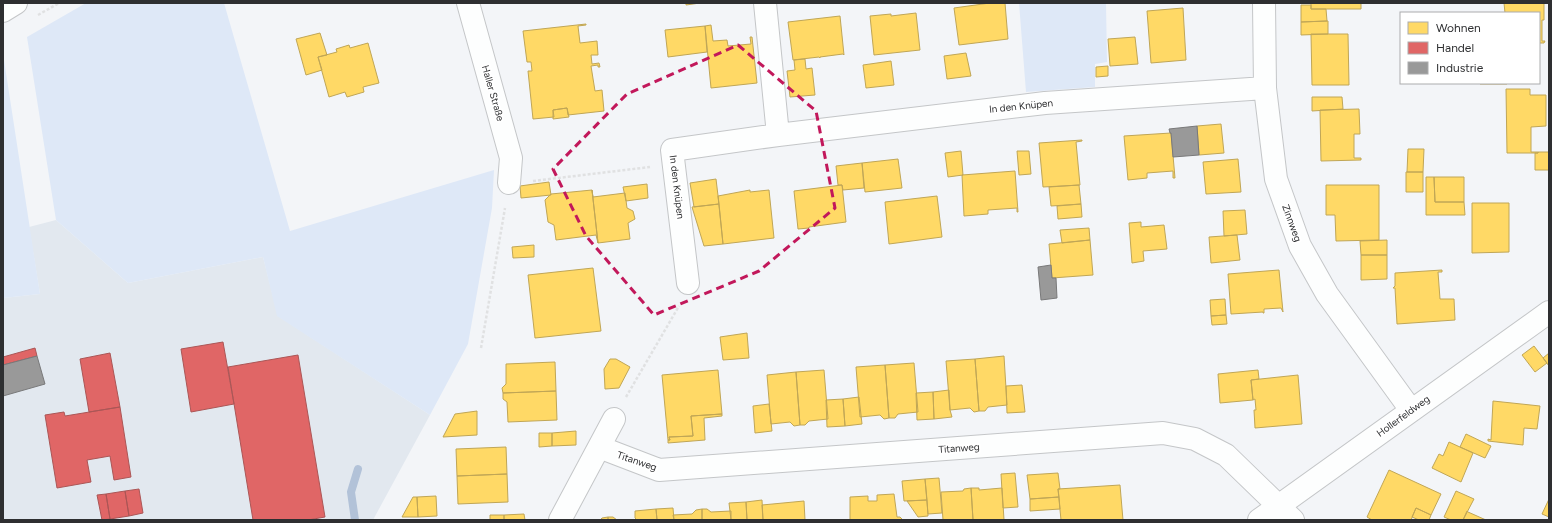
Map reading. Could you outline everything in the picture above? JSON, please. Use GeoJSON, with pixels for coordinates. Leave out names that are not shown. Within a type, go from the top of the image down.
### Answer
{"type":"FeatureCollection","features":[{"type":"Feature","properties":{"kind":"street"},"geometry":{"type":"LineString","coordinates":[[3,11],[16,3]]}},
{"type":"Feature","properties":{"kind":"street","name":"Haller Straße"},"geometry":{"type":"LineString","coordinates":[[468,3],[512,158],[509,183]]}},
{"type":"Feature","properties":{"kind":"street"},"geometry":{"type":"LineString","coordinates":[[765,3],[778,135]]}},
{"type":"Feature","properties":{"kind":"street","name":"Zinnweg"},"geometry":{"type":"LineString","coordinates":[[1264,3],[1265,88],[1276,179],[1300,246],[1327,294],[1411,410]]}},
{"type":"Feature","properties":{"kind":"street","name":"In den Knüpen"},"geometry":{"type":"LineString","coordinates":[[688,283],[672,150],[778,135],[1045,103],[1265,88]]}},
{"type":"Feature","properties":{"kind":"street","name":"Hollerfeldweg"},"geometry":{"type":"LineString","coordinates":[[1259,520],[1285,513],[1411,410],[1549,312]]}},
{"type":"Feature","properties":{"kind":"street"},"geometry":{"type":"LineString","coordinates":[[560,520],[614,419]]}},
{"type":"Feature","properties":{"kind":"street","name":"Titanweg"},"geometry":{"type":"LineString","coordinates":[[599,447],[659,470],[1163,432],[1195,439],[1226,455],[1285,513]]}},
{"type":"Feature","properties":{"kind":"path"},"geometry":{"type":"LineString","coordinates":[[481,348],[509,183],[650,167],[672,150]]}},
{"type":"Feature","properties":{"kind":"path"},"geometry":{"type":"LineString","coordinates":[[614,419],[688,290],[688,283]]}},
{"type":"Feature","properties":{"kind":"highlighted area"},"geometry":{"type":"Polygon","coordinates":[[[738,45],[816,111],[835,208],[759,271],[654,315],[586,236],[553,169],[627,94],[738,45]]]}},
{"type":"Feature","properties":{"kind":"shaded area"},"geometry":{"type":"Polygon","coordinates":[[[86,3],[224,3],[290,231],[494,170],[492,208],[468,344],[430,415],[277,316],[263,257],[128,283],[56,220],[27,37],[86,3]]]}},
{"type":"Feature","properties":{"kind":"shaded area"},"geometry":{"type":"Polygon","coordinates":[[[1019,3],[1106,3],[1107,62],[1095,64],[1095,87],[1026,92],[1019,3]]]}},
{"type":"Feature","properties":{"kind":"shaded area"},"geometry":{"type":"Polygon","coordinates":[[[3,60],[40,294],[3,298],[3,60]]]}},
{"type":"Feature","properties":{"kind":"shaded area"},"geometry":{"type":"Polygon","coordinates":[[[56,220],[128,283],[263,257],[278,316],[430,415],[373,520],[3,520],[3,298],[40,294],[29,227],[56,220]]]}},
{"type":"Feature","properties":{"kind":"building: Wohnen"},"geometry":{"type":"Polygon","coordinates":[[[686,3],[700,3],[686,5],[686,3]]]}},
{"type":"Feature","properties":{"kind":"building: Wohnen"},"geometry":{"type":"Polygon","coordinates":[[[990,3],[1005,3],[1008,39],[959,45],[954,8],[990,3]]]}},
{"type":"Feature","properties":{"kind":"building: Wohnen"},"geometry":{"type":"Polygon","coordinates":[[[1311,3],[1361,3],[1361,9],[1311,9],[1311,3]]]}},
{"type":"Feature","properties":{"kind":"building: Wohnen"},"geometry":{"type":"Polygon","coordinates":[[[1504,3],[1544,3],[1542,41],[1545,41],[1544,43],[1540,43],[1540,12],[1505,12],[1504,3]]]}},
{"type":"Feature","properties":{"kind":"building: Wohnen"},"geometry":{"type":"Polygon","coordinates":[[[1301,5],[1311,5],[1311,9],[1326,9],[1327,21],[1301,22],[1301,5]]]}},
{"type":"Feature","properties":{"kind":"building: Wohnen"},"geometry":{"type":"Polygon","coordinates":[[[1183,8],[1186,60],[1151,63],[1147,11],[1183,8]]]}},
{"type":"Feature","properties":{"kind":"building: Wohnen"},"geometry":{"type":"Polygon","coordinates":[[[916,13],[920,50],[874,55],[870,16],[891,14],[891,16],[916,13]]]}},
{"type":"Feature","properties":{"kind":"building: Wohnen"},"geometry":{"type":"Polygon","coordinates":[[[840,16],[844,55],[793,60],[788,22],[840,16]]]}},
{"type":"Feature","properties":{"kind":"building: Wohnen"},"geometry":{"type":"Polygon","coordinates":[[[1328,21],[1328,34],[1301,35],[1301,22],[1328,21]]]}},
{"type":"Feature","properties":{"kind":"building: Wohnen"},"geometry":{"type":"Polygon","coordinates":[[[586,24],[578,26],[580,43],[597,41],[598,55],[591,55],[592,64],[599,63],[600,67],[598,67],[598,65],[591,66],[595,91],[602,90],[604,111],[568,115],[567,108],[553,110],[554,117],[533,119],[528,71],[532,71],[531,62],[527,62],[523,31],[586,24]]]}},
{"type":"Feature","properties":{"kind":"building: Wohnen"},"geometry":{"type":"Polygon","coordinates":[[[711,25],[713,41],[727,40],[728,46],[751,44],[750,37],[752,37],[757,83],[711,88],[705,26],[711,25]]]}},
{"type":"Feature","properties":{"kind":"building: Wohnen"},"geometry":{"type":"Polygon","coordinates":[[[705,26],[707,52],[668,57],[665,30],[705,26]]]}},
{"type":"Feature","properties":{"kind":"building: Wohnen"},"geometry":{"type":"Polygon","coordinates":[[[320,33],[327,55],[318,57],[322,70],[306,75],[296,39],[320,33]]]}},
{"type":"Feature","properties":{"kind":"building: Wohnen"},"geometry":{"type":"Polygon","coordinates":[[[1311,34],[1348,34],[1349,85],[1312,85],[1311,34]]]}},
{"type":"Feature","properties":{"kind":"building: Wohnen"},"geometry":{"type":"Polygon","coordinates":[[[1135,37],[1138,64],[1110,66],[1108,39],[1135,37]]]}},
{"type":"Feature","properties":{"kind":"building: Wohnen"},"geometry":{"type":"Polygon","coordinates":[[[368,43],[379,83],[363,87],[364,92],[347,97],[345,92],[329,97],[318,57],[337,52],[336,49],[349,45],[350,48],[368,43]]]}},
{"type":"Feature","properties":{"kind":"building: Wohnen"},"geometry":{"type":"Polygon","coordinates":[[[966,53],[971,76],[947,79],[944,56],[966,53]]]}},
{"type":"Feature","properties":{"kind":"building: Wohnen"},"geometry":{"type":"Polygon","coordinates":[[[805,59],[806,69],[812,68],[815,95],[790,97],[787,71],[795,70],[794,60],[805,59]]]}},
{"type":"Feature","properties":{"kind":"building: Wohnen"},"geometry":{"type":"Polygon","coordinates":[[[891,61],[894,85],[866,88],[863,65],[891,61]]]}},
{"type":"Feature","properties":{"kind":"building: Wohnen"},"geometry":{"type":"Polygon","coordinates":[[[1108,66],[1108,76],[1096,77],[1096,67],[1108,66]]]}},
{"type":"Feature","properties":{"kind":"building: Wohnen"},"geometry":{"type":"Polygon","coordinates":[[[1506,89],[1530,89],[1530,95],[1546,95],[1546,126],[1531,127],[1531,152],[1538,153],[1507,153],[1506,89]]]}},
{"type":"Feature","properties":{"kind":"building: Wohnen"},"geometry":{"type":"Polygon","coordinates":[[[1312,97],[1342,97],[1343,109],[1312,111],[1312,97]]]}},
{"type":"Feature","properties":{"kind":"building: Wohnen"},"geometry":{"type":"Polygon","coordinates":[[[567,108],[569,117],[553,119],[553,110],[567,108]]]}},
{"type":"Feature","properties":{"kind":"building: Wohnen"},"geometry":{"type":"Polygon","coordinates":[[[1359,109],[1360,134],[1354,134],[1354,158],[1361,158],[1361,160],[1321,161],[1320,110],[1359,109]]]}},
{"type":"Feature","properties":{"kind":"building: Wohnen"},"geometry":{"type":"Polygon","coordinates":[[[1221,124],[1224,153],[1199,155],[1197,126],[1221,124]]]}},
{"type":"Feature","properties":{"kind":"building: Wohnen"},"geometry":{"type":"Polygon","coordinates":[[[1171,133],[1175,178],[1173,178],[1173,171],[1147,173],[1147,178],[1128,180],[1124,136],[1171,133]]]}},
{"type":"Feature","properties":{"kind":"building: Wohnen"},"geometry":{"type":"Polygon","coordinates":[[[1082,140],[1076,142],[1080,185],[1043,187],[1039,143],[1082,140]]]}},
{"type":"Feature","properties":{"kind":"building: Wohnen"},"geometry":{"type":"Polygon","coordinates":[[[1408,149],[1424,149],[1423,172],[1407,172],[1408,149]]]}},
{"type":"Feature","properties":{"kind":"building: Wohnen"},"geometry":{"type":"Polygon","coordinates":[[[961,151],[963,175],[948,177],[945,153],[961,151]]]}},
{"type":"Feature","properties":{"kind":"building: Wohnen"},"geometry":{"type":"Polygon","coordinates":[[[1017,151],[1029,151],[1031,174],[1019,175],[1017,151]]]}},
{"type":"Feature","properties":{"kind":"building: Wohnen"},"geometry":{"type":"Polygon","coordinates":[[[1549,152],[1549,170],[1535,170],[1535,153],[1549,152]]]}},
{"type":"Feature","properties":{"kind":"building: Wohnen"},"geometry":{"type":"Polygon","coordinates":[[[898,159],[902,188],[865,192],[862,163],[898,159]]]}},
{"type":"Feature","properties":{"kind":"building: Wohnen"},"geometry":{"type":"Polygon","coordinates":[[[1238,159],[1241,192],[1206,194],[1203,162],[1238,159]]]}},
{"type":"Feature","properties":{"kind":"building: Wohnen"},"geometry":{"type":"Polygon","coordinates":[[[862,163],[864,188],[843,190],[842,185],[838,185],[836,166],[862,163]]]}},
{"type":"Feature","properties":{"kind":"building: Wohnen"},"geometry":{"type":"Polygon","coordinates":[[[1015,171],[1018,212],[1017,208],[988,210],[988,214],[964,216],[962,175],[1015,171]]]}},
{"type":"Feature","properties":{"kind":"building: Wohnen"},"geometry":{"type":"Polygon","coordinates":[[[1406,172],[1423,172],[1423,192],[1406,192],[1406,172]]]}},
{"type":"Feature","properties":{"kind":"building: Wohnen"},"geometry":{"type":"Polygon","coordinates":[[[1426,177],[1434,177],[1435,202],[1464,202],[1465,215],[1426,215],[1426,177]]]}},
{"type":"Feature","properties":{"kind":"building: Wohnen"},"geometry":{"type":"Polygon","coordinates":[[[1434,177],[1464,177],[1464,202],[1435,202],[1434,177]]]}},
{"type":"Feature","properties":{"kind":"building: Wohnen"},"geometry":{"type":"Polygon","coordinates":[[[716,179],[719,204],[694,207],[690,183],[716,179]]]}},
{"type":"Feature","properties":{"kind":"building: Wohnen"},"geometry":{"type":"Polygon","coordinates":[[[549,182],[551,195],[521,198],[520,186],[549,182]]]}},
{"type":"Feature","properties":{"kind":"building: Wohnen"},"geometry":{"type":"Polygon","coordinates":[[[647,184],[648,198],[626,201],[623,187],[647,184]]]}},
{"type":"Feature","properties":{"kind":"building: Wohnen"},"geometry":{"type":"Polygon","coordinates":[[[842,185],[846,222],[798,229],[794,191],[842,185]]]}},
{"type":"Feature","properties":{"kind":"building: Wohnen"},"geometry":{"type":"Polygon","coordinates":[[[1079,185],[1081,204],[1051,206],[1049,187],[1079,185]]]}},
{"type":"Feature","properties":{"kind":"building: Wohnen"},"geometry":{"type":"Polygon","coordinates":[[[1326,185],[1379,185],[1379,240],[1336,241],[1335,215],[1326,215],[1326,185]]]}},
{"type":"Feature","properties":{"kind":"building: Wohnen"},"geometry":{"type":"Polygon","coordinates":[[[592,190],[598,243],[596,235],[556,240],[554,225],[548,222],[545,200],[551,194],[592,190]]]}},
{"type":"Feature","properties":{"kind":"building: Wohnen"},"geometry":{"type":"Polygon","coordinates":[[[592,190],[593,197],[625,193],[627,208],[633,211],[635,219],[628,223],[630,239],[598,243],[592,190]]]}},
{"type":"Feature","properties":{"kind":"building: Wohnen"},"geometry":{"type":"Polygon","coordinates":[[[750,190],[750,192],[769,190],[774,238],[723,244],[718,196],[750,190]]]}},
{"type":"Feature","properties":{"kind":"building: Wohnen"},"geometry":{"type":"Polygon","coordinates":[[[937,196],[942,237],[889,244],[885,202],[937,196]]]}},
{"type":"Feature","properties":{"kind":"building: Wohnen"},"geometry":{"type":"Polygon","coordinates":[[[1472,203],[1509,203],[1509,252],[1472,253],[1472,203]]]}},
{"type":"Feature","properties":{"kind":"building: Wohnen"},"geometry":{"type":"Polygon","coordinates":[[[719,204],[723,244],[704,246],[692,207],[719,204]]]}},
{"type":"Feature","properties":{"kind":"building: Wohnen"},"geometry":{"type":"Polygon","coordinates":[[[1081,204],[1082,217],[1058,219],[1057,206],[1081,204]]]}},
{"type":"Feature","properties":{"kind":"building: Wohnen"},"geometry":{"type":"Polygon","coordinates":[[[1245,210],[1247,234],[1224,236],[1223,211],[1245,210]]]}},
{"type":"Feature","properties":{"kind":"building: Wohnen"},"geometry":{"type":"Polygon","coordinates":[[[1141,222],[1141,227],[1164,225],[1167,249],[1143,251],[1144,261],[1132,263],[1129,223],[1141,222]]]}},
{"type":"Feature","properties":{"kind":"building: Wohnen"},"geometry":{"type":"Polygon","coordinates":[[[1089,228],[1090,240],[1062,243],[1060,230],[1089,228]]]}},
{"type":"Feature","properties":{"kind":"building: Wohnen"},"geometry":{"type":"Polygon","coordinates":[[[1237,235],[1240,260],[1211,263],[1209,237],[1237,235]]]}},
{"type":"Feature","properties":{"kind":"building: Wohnen"},"geometry":{"type":"Polygon","coordinates":[[[1090,240],[1093,275],[1052,278],[1049,244],[1090,240]]]}},
{"type":"Feature","properties":{"kind":"building: Wohnen"},"geometry":{"type":"Polygon","coordinates":[[[1387,240],[1387,255],[1361,255],[1360,241],[1387,240]]]}},
{"type":"Feature","properties":{"kind":"building: Wohnen"},"geometry":{"type":"Polygon","coordinates":[[[534,245],[534,257],[513,258],[512,247],[534,245]]]}},
{"type":"Feature","properties":{"kind":"building: Wohnen"},"geometry":{"type":"Polygon","coordinates":[[[1361,255],[1387,255],[1387,279],[1361,280],[1361,255]]]}},
{"type":"Feature","properties":{"kind":"building: Wohnen"},"geometry":{"type":"Polygon","coordinates":[[[593,268],[601,331],[535,338],[528,275],[593,268]]]}},
{"type":"Feature","properties":{"kind":"building: Wohnen"},"geometry":{"type":"Polygon","coordinates":[[[1279,270],[1283,312],[1281,308],[1264,309],[1264,313],[1231,314],[1228,274],[1279,270]]]}},
{"type":"Feature","properties":{"kind":"building: Wohnen"},"geometry":{"type":"Polygon","coordinates":[[[1442,270],[1442,272],[1438,272],[1440,299],[1454,299],[1455,320],[1397,324],[1395,288],[1393,288],[1395,286],[1395,273],[1442,270]]]}},
{"type":"Feature","properties":{"kind":"building: Wohnen"},"geometry":{"type":"Polygon","coordinates":[[[1225,299],[1226,315],[1211,316],[1210,300],[1225,299]]]}},
{"type":"Feature","properties":{"kind":"building: Wohnen"},"geometry":{"type":"Polygon","coordinates":[[[1226,315],[1227,324],[1212,325],[1211,316],[1226,315]]]}},
{"type":"Feature","properties":{"kind":"building: Wohnen"},"geometry":{"type":"Polygon","coordinates":[[[747,333],[749,358],[723,360],[720,337],[747,333]]]}},
{"type":"Feature","properties":{"kind":"building: Wohnen"},"geometry":{"type":"Polygon","coordinates":[[[1534,346],[1547,363],[1535,372],[1522,355],[1534,346]]]}},
{"type":"Feature","properties":{"kind":"building: Wohnen"},"geometry":{"type":"Polygon","coordinates":[[[1549,353],[1549,366],[1543,358],[1549,353]]]}},
{"type":"Feature","properties":{"kind":"building: Wohnen"},"geometry":{"type":"Polygon","coordinates":[[[1004,356],[1007,405],[988,407],[985,411],[979,411],[975,359],[1004,356]]]}},
{"type":"Feature","properties":{"kind":"building: Wohnen"},"geometry":{"type":"Polygon","coordinates":[[[610,359],[616,359],[630,367],[619,388],[605,389],[604,369],[610,359]]]}},
{"type":"Feature","properties":{"kind":"building: Wohnen"},"geometry":{"type":"Polygon","coordinates":[[[975,359],[979,411],[974,412],[970,408],[950,410],[946,361],[975,359]]]}},
{"type":"Feature","properties":{"kind":"building: Wohnen"},"geometry":{"type":"Polygon","coordinates":[[[555,362],[556,391],[503,393],[502,388],[506,384],[506,364],[555,362]]]}},
{"type":"Feature","properties":{"kind":"building: Wohnen"},"geometry":{"type":"Polygon","coordinates":[[[914,363],[918,412],[898,414],[895,418],[889,418],[885,365],[914,363]]]}},
{"type":"Feature","properties":{"kind":"building: Wohnen"},"geometry":{"type":"Polygon","coordinates":[[[885,365],[889,418],[884,419],[880,415],[860,417],[856,367],[885,365]]]}},
{"type":"Feature","properties":{"kind":"building: Wohnen"},"geometry":{"type":"Polygon","coordinates":[[[718,370],[722,414],[691,416],[693,436],[669,437],[670,440],[668,440],[662,375],[718,370]]]}},
{"type":"Feature","properties":{"kind":"building: Wohnen"},"geometry":{"type":"Polygon","coordinates":[[[824,370],[828,419],[809,421],[805,425],[800,425],[796,372],[824,370]]]}},
{"type":"Feature","properties":{"kind":"building: Wohnen"},"geometry":{"type":"Polygon","coordinates":[[[1258,370],[1259,379],[1251,380],[1253,400],[1220,403],[1218,374],[1258,370]]]}},
{"type":"Feature","properties":{"kind":"building: Wohnen"},"geometry":{"type":"Polygon","coordinates":[[[796,372],[800,425],[794,426],[790,422],[771,424],[767,375],[796,372]]]}},
{"type":"Feature","properties":{"kind":"building: Wohnen"},"geometry":{"type":"Polygon","coordinates":[[[1298,375],[1302,424],[1255,428],[1254,410],[1256,410],[1255,399],[1253,400],[1251,380],[1298,375]]]}},
{"type":"Feature","properties":{"kind":"building: Wohnen"},"geometry":{"type":"Polygon","coordinates":[[[1022,385],[1025,412],[1007,413],[1006,386],[1022,385]]]}},
{"type":"Feature","properties":{"kind":"building: Wohnen"},"geometry":{"type":"Polygon","coordinates":[[[949,390],[950,410],[952,417],[934,419],[933,392],[949,390]]]}},
{"type":"Feature","properties":{"kind":"building: Wohnen"},"geometry":{"type":"Polygon","coordinates":[[[556,391],[557,420],[508,422],[507,402],[503,399],[503,393],[556,391]]]}},
{"type":"Feature","properties":{"kind":"building: Wohnen"},"geometry":{"type":"Polygon","coordinates":[[[933,392],[934,419],[917,420],[916,393],[933,392]]]}},
{"type":"Feature","properties":{"kind":"building: Wohnen"},"geometry":{"type":"Polygon","coordinates":[[[859,397],[862,424],[845,426],[843,399],[859,397]]]}},
{"type":"Feature","properties":{"kind":"building: Wohnen"},"geometry":{"type":"Polygon","coordinates":[[[843,399],[845,426],[827,427],[826,400],[843,399]]]}},
{"type":"Feature","properties":{"kind":"building: Wohnen"},"geometry":{"type":"Polygon","coordinates":[[[1493,401],[1540,406],[1537,429],[1524,428],[1523,445],[1488,441],[1488,439],[1491,440],[1493,401]]]}},
{"type":"Feature","properties":{"kind":"building: Wohnen"},"geometry":{"type":"Polygon","coordinates":[[[769,404],[772,431],[755,433],[753,406],[769,404]]]}},
{"type":"Feature","properties":{"kind":"building: Wohnen"},"geometry":{"type":"Polygon","coordinates":[[[477,411],[477,435],[443,437],[455,414],[477,411]]]}},
{"type":"Feature","properties":{"kind":"building: Wohnen"},"geometry":{"type":"Polygon","coordinates":[[[722,414],[722,416],[704,418],[705,440],[668,443],[668,440],[670,440],[669,437],[693,436],[691,416],[722,414]]]}},
{"type":"Feature","properties":{"kind":"building: Wohnen"},"geometry":{"type":"Polygon","coordinates":[[[576,431],[576,445],[552,446],[552,433],[576,431]]]}},
{"type":"Feature","properties":{"kind":"building: Wohnen"},"geometry":{"type":"Polygon","coordinates":[[[539,433],[552,433],[552,446],[539,447],[539,433]]]}},
{"type":"Feature","properties":{"kind":"building: Wohnen"},"geometry":{"type":"Polygon","coordinates":[[[1466,434],[1491,446],[1485,458],[1460,447],[1466,434]]]}},
{"type":"Feature","properties":{"kind":"building: Wohnen"},"geometry":{"type":"Polygon","coordinates":[[[1449,442],[1473,453],[1461,482],[1432,468],[1439,454],[1443,456],[1449,442]]]}},
{"type":"Feature","properties":{"kind":"building: Wohnen"},"geometry":{"type":"Polygon","coordinates":[[[506,447],[507,474],[457,476],[456,449],[506,447]]]}},
{"type":"Feature","properties":{"kind":"building: Wohnen"},"geometry":{"type":"Polygon","coordinates":[[[1389,470],[1441,494],[1431,515],[1416,508],[1411,520],[1372,520],[1367,517],[1389,470]]]}},
{"type":"Feature","properties":{"kind":"building: Wohnen"},"geometry":{"type":"Polygon","coordinates":[[[1015,473],[1018,507],[1003,508],[1001,474],[1015,473]]]}},
{"type":"Feature","properties":{"kind":"building: Wohnen"},"geometry":{"type":"Polygon","coordinates":[[[1058,473],[1060,489],[1058,489],[1059,497],[1030,499],[1027,475],[1058,473]]]}},
{"type":"Feature","properties":{"kind":"building: Wohnen"},"geometry":{"type":"Polygon","coordinates":[[[507,474],[508,502],[458,504],[457,476],[507,474]]]}},
{"type":"Feature","properties":{"kind":"building: Wohnen"},"geometry":{"type":"Polygon","coordinates":[[[939,478],[942,513],[928,514],[925,479],[939,478]]]}},
{"type":"Feature","properties":{"kind":"building: Wohnen"},"geometry":{"type":"Polygon","coordinates":[[[925,479],[927,500],[904,501],[902,481],[925,479]]]}},
{"type":"Feature","properties":{"kind":"building: Wohnen"},"geometry":{"type":"Polygon","coordinates":[[[1120,485],[1123,520],[1061,520],[1058,489],[1120,485]]]}},
{"type":"Feature","properties":{"kind":"building: Wohnen"},"geometry":{"type":"Polygon","coordinates":[[[971,488],[973,520],[943,520],[941,492],[963,491],[964,489],[971,488]]]}},
{"type":"Feature","properties":{"kind":"building: Wohnen"},"geometry":{"type":"Polygon","coordinates":[[[971,488],[979,488],[979,490],[1002,488],[1004,520],[973,520],[971,488]]]}},
{"type":"Feature","properties":{"kind":"building: Wohnen"},"geometry":{"type":"Polygon","coordinates":[[[1456,491],[1474,499],[1463,520],[1451,520],[1444,517],[1456,491]]]}},
{"type":"Feature","properties":{"kind":"building: Wohnen"},"geometry":{"type":"Polygon","coordinates":[[[894,494],[897,517],[900,517],[903,520],[850,520],[850,497],[868,496],[868,501],[877,501],[877,495],[894,494]]]}},
{"type":"Feature","properties":{"kind":"building: Wohnen"},"geometry":{"type":"Polygon","coordinates":[[[436,496],[437,516],[418,517],[417,497],[436,496]]]}},
{"type":"Feature","properties":{"kind":"building: Wohnen"},"geometry":{"type":"Polygon","coordinates":[[[413,497],[417,497],[418,517],[402,517],[413,497]]]}},
{"type":"Feature","properties":{"kind":"building: Wohnen"},"geometry":{"type":"Polygon","coordinates":[[[1059,497],[1060,509],[1030,511],[1030,499],[1059,497]]]}},
{"type":"Feature","properties":{"kind":"building: Wohnen"},"geometry":{"type":"Polygon","coordinates":[[[1549,499],[1549,517],[1542,514],[1549,499]]]}},
{"type":"Feature","properties":{"kind":"building: Wohnen"},"geometry":{"type":"Polygon","coordinates":[[[762,500],[763,520],[747,520],[746,502],[762,500]]]}},
{"type":"Feature","properties":{"kind":"building: Wohnen"},"geometry":{"type":"Polygon","coordinates":[[[927,500],[928,516],[918,517],[907,501],[927,500]]]}},
{"type":"Feature","properties":{"kind":"building: Wohnen"},"geometry":{"type":"Polygon","coordinates":[[[804,501],[805,520],[763,520],[762,505],[804,501]]]}},
{"type":"Feature","properties":{"kind":"building: Wohnen"},"geometry":{"type":"Polygon","coordinates":[[[746,502],[747,520],[731,520],[729,503],[746,502]]]}},
{"type":"Feature","properties":{"kind":"building: Wohnen"},"geometry":{"type":"Polygon","coordinates":[[[673,508],[674,520],[657,520],[656,509],[673,508]]]}},
{"type":"Feature","properties":{"kind":"building: Wohnen"},"geometry":{"type":"Polygon","coordinates":[[[1416,508],[1431,515],[1429,520],[1419,520],[1412,517],[1416,508]]]}},
{"type":"Feature","properties":{"kind":"building: Wohnen"},"geometry":{"type":"Polygon","coordinates":[[[656,509],[657,520],[637,520],[635,518],[635,511],[656,509]]]}},
{"type":"Feature","properties":{"kind":"building: Wohnen"},"geometry":{"type":"Polygon","coordinates":[[[702,509],[702,520],[674,520],[673,515],[692,514],[696,510],[702,509]]]}},
{"type":"Feature","properties":{"kind":"building: Wohnen"},"geometry":{"type":"Polygon","coordinates":[[[702,509],[707,509],[711,512],[731,511],[731,520],[702,520],[702,509]]]}},
{"type":"Feature","properties":{"kind":"building: Wohnen"},"geometry":{"type":"Polygon","coordinates":[[[1467,511],[1468,512],[1486,520],[1463,520],[1467,511]]]}},
{"type":"Feature","properties":{"kind":"building: Wohnen"},"geometry":{"type":"Polygon","coordinates":[[[524,514],[525,520],[504,520],[504,515],[524,514]]]}},
{"type":"Feature","properties":{"kind":"building: Wohnen"},"geometry":{"type":"Polygon","coordinates":[[[490,515],[504,515],[504,520],[490,520],[490,515]]]}},
{"type":"Feature","properties":{"kind":"building: Wohnen"},"geometry":{"type":"Polygon","coordinates":[[[608,517],[608,520],[600,520],[602,518],[608,517]]]}},
{"type":"Feature","properties":{"kind":"building: Wohnen"},"geometry":{"type":"Polygon","coordinates":[[[608,517],[613,517],[617,520],[608,520],[608,517]]]}},
{"type":"Feature","properties":{"kind":"building: Handel"},"geometry":{"type":"Polygon","coordinates":[[[223,342],[234,404],[191,412],[181,349],[223,342]]]}},
{"type":"Feature","properties":{"kind":"building: Handel"},"geometry":{"type":"Polygon","coordinates":[[[35,348],[37,356],[3,365],[3,357],[35,348]]]}},
{"type":"Feature","properties":{"kind":"building: Handel"},"geometry":{"type":"Polygon","coordinates":[[[110,353],[120,407],[89,412],[80,359],[110,353]]]}},
{"type":"Feature","properties":{"kind":"building: Handel"},"geometry":{"type":"Polygon","coordinates":[[[298,355],[325,517],[308,520],[253,520],[228,367],[298,355]]]}},
{"type":"Feature","properties":{"kind":"building: Handel"},"geometry":{"type":"Polygon","coordinates":[[[120,407],[131,477],[114,480],[110,456],[87,460],[91,482],[57,488],[45,415],[64,412],[65,416],[120,407]]]}},
{"type":"Feature","properties":{"kind":"building: Handel"},"geometry":{"type":"Polygon","coordinates":[[[139,489],[143,513],[129,516],[125,491],[139,489]]]}},
{"type":"Feature","properties":{"kind":"building: Handel"},"geometry":{"type":"Polygon","coordinates":[[[125,491],[129,516],[110,519],[106,494],[125,491]]]}},
{"type":"Feature","properties":{"kind":"building: Handel"},"geometry":{"type":"Polygon","coordinates":[[[106,494],[110,519],[102,520],[97,495],[106,494]]]}},
{"type":"Feature","properties":{"kind":"building: Industrie"},"geometry":{"type":"Polygon","coordinates":[[[1197,126],[1199,155],[1173,157],[1171,133],[1169,129],[1197,126]]]}},
{"type":"Feature","properties":{"kind":"building: Industrie"},"geometry":{"type":"Polygon","coordinates":[[[1051,265],[1052,278],[1056,278],[1057,298],[1041,300],[1038,267],[1051,265]]]}},
{"type":"Feature","properties":{"kind":"building: Industrie"},"geometry":{"type":"Polygon","coordinates":[[[37,356],[45,384],[3,396],[3,365],[37,356]]]}},
{"type":"Feature","properties":{"kind":"waterway"},"geometry":{"type":"LineString","coordinates":[[355,520],[351,492],[358,469]]}}]}
